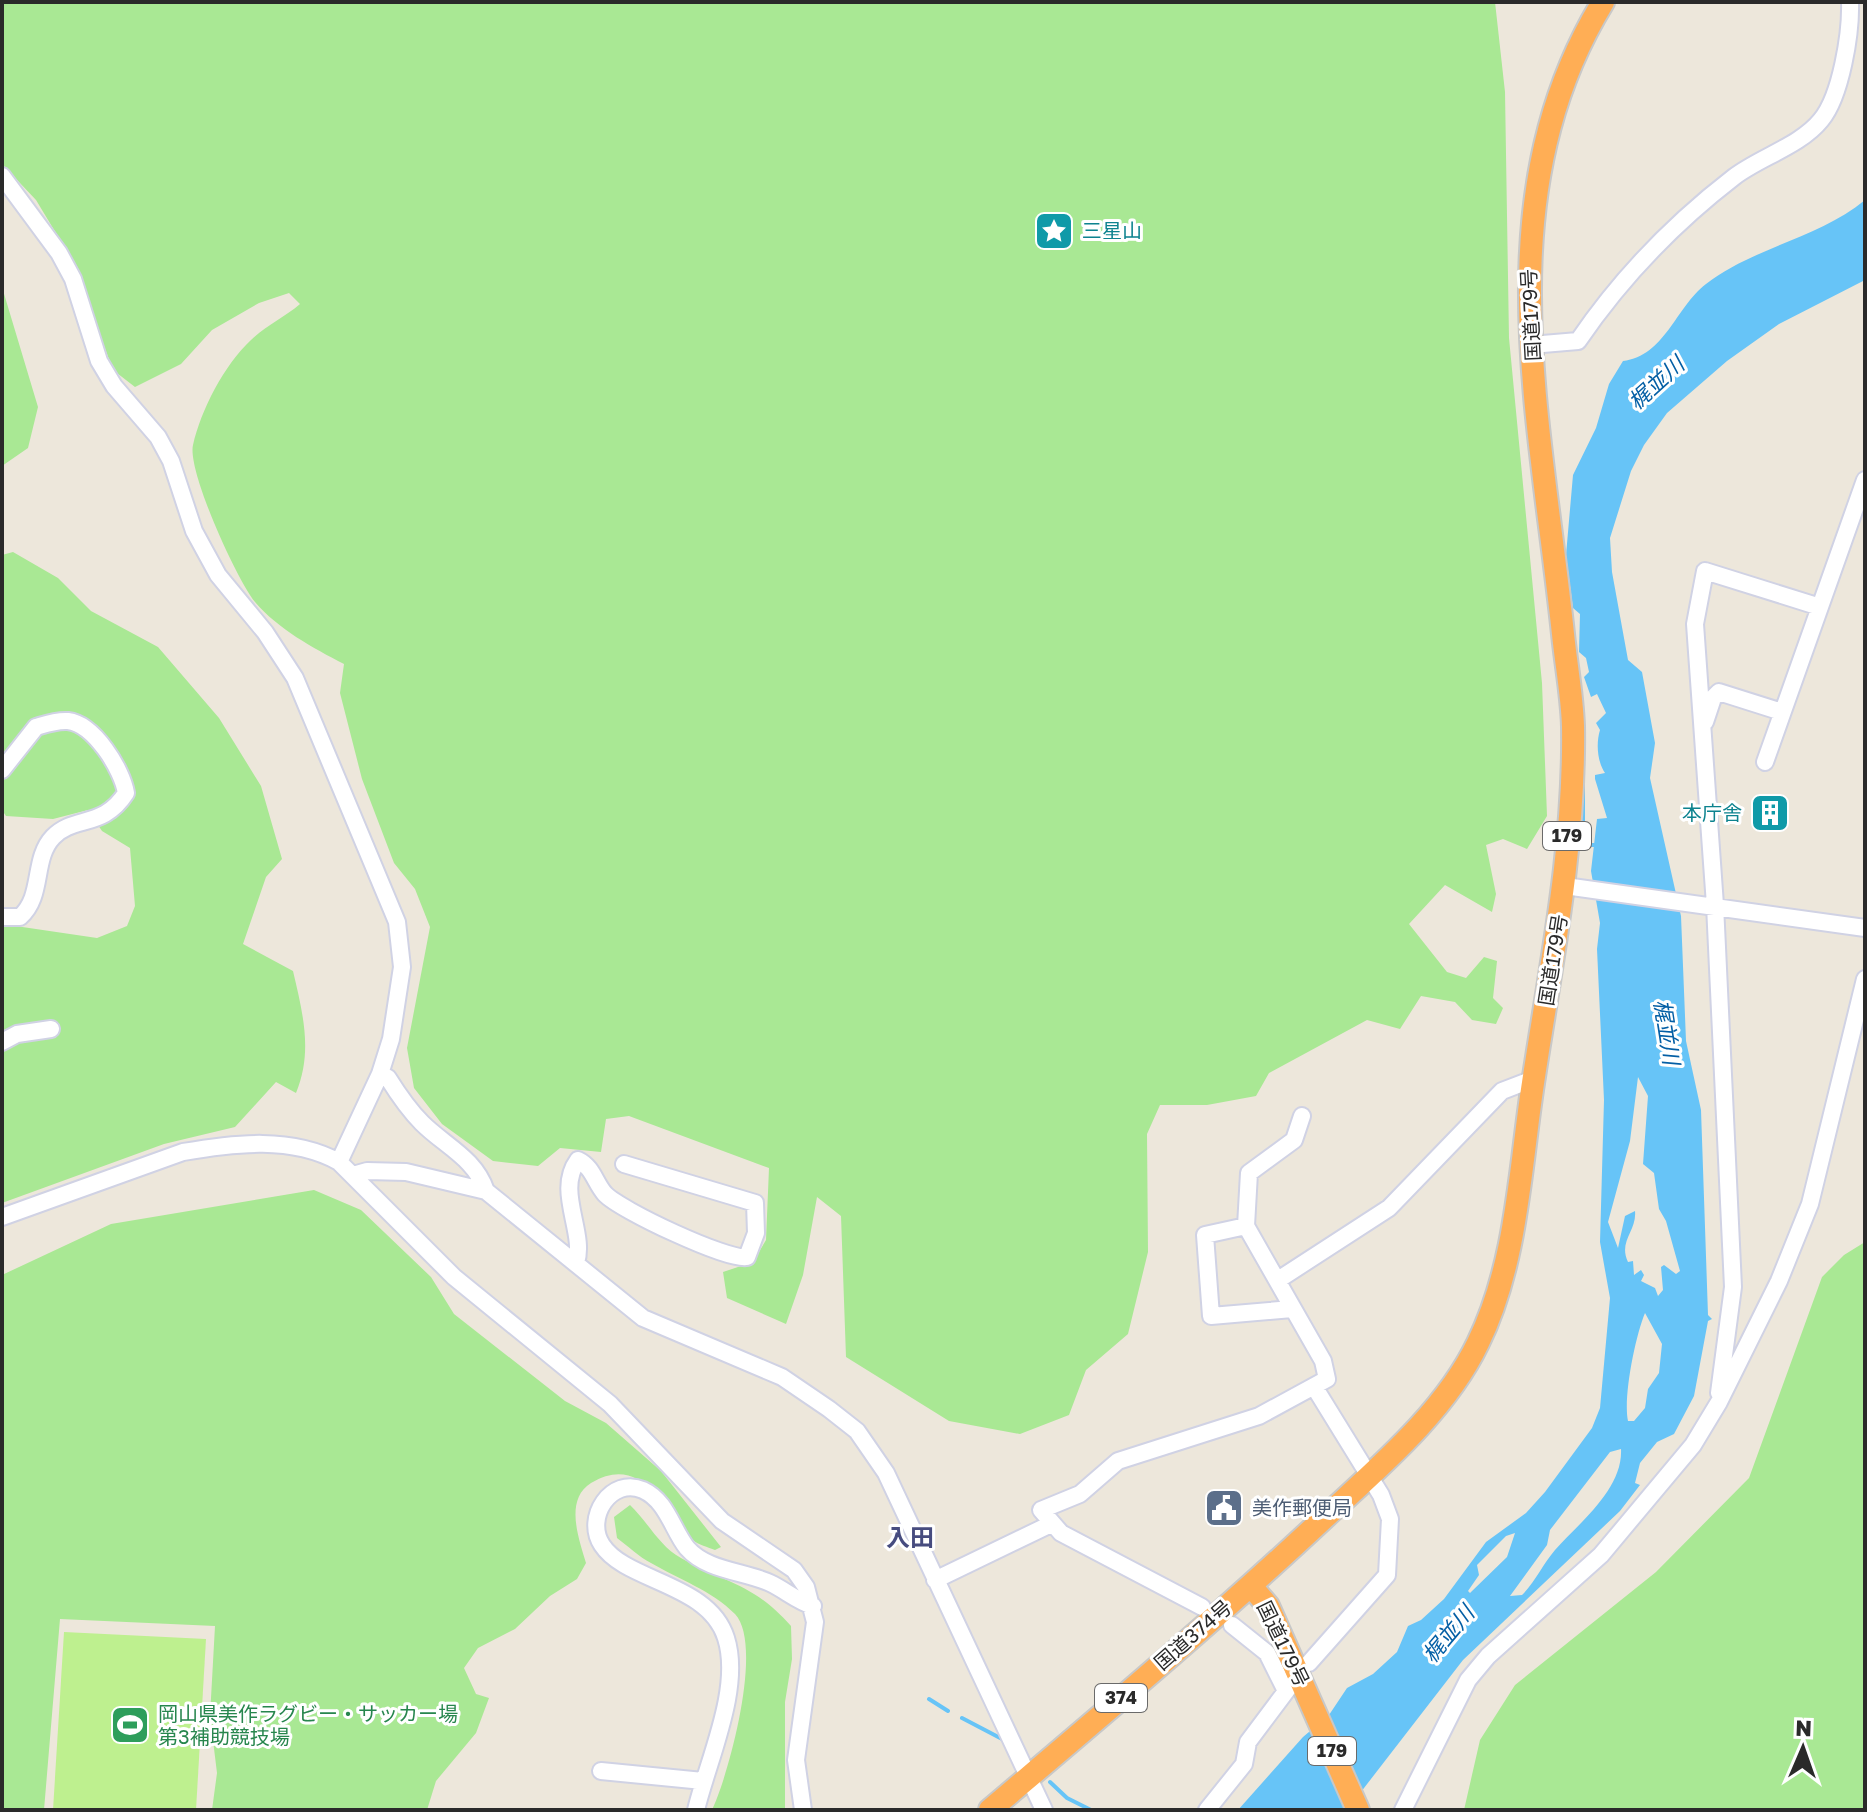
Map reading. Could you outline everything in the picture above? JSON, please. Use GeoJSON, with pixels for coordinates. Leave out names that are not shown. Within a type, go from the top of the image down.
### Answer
{"type":"FeatureCollection","features":[{"type":"Feature","properties":{"kind":"highway","name":"国道179号"},"geometry":{"type":"LineString","coordinates":[[1358,1810],[1294,1690],[1268,1606],[1251,1586],[1368,1477],[1444,1397],[1478,1344],[1497,1291],[1512,1226],[1565,886],[1573,725],[1531,345],[1528,256],[1533,204],[1550,118],[1587,27],[1603,2]]}},
{"type":"Feature","properties":{"kind":"highway","name":"国道374号"},"geometry":{"type":"LineString","coordinates":[[990,1810],[1251,1586]]}},
{"type":"Feature","properties":{"kind":"street"},"geometry":{"type":"LineString","coordinates":[[1531,345],[1578,341],[1613,290],[1689,213],[1737,175],[1823,119],[1844,61],[1850,2]]}},
{"type":"Feature","properties":{"kind":"street"},"geometry":{"type":"LineString","coordinates":[[2,176],[59,253],[73,279],[99,361],[114,386],[158,437],[171,461],[194,531],[218,575],[265,632],[295,678],[397,922],[402,967],[399,1006],[380,1074],[339,1162]]}},
{"type":"Feature","properties":{"kind":"street"},"geometry":{"type":"LineString","coordinates":[[1765,762],[1865,480]]}},
{"type":"Feature","properties":{"kind":"street"},"geometry":{"type":"LineString","coordinates":[[1719,1402],[1733,1287],[1695,624],[1705,571],[1820,607]]}},
{"type":"Feature","properties":{"kind":"street"},"geometry":{"type":"LineString","coordinates":[[1703,727],[1713,698],[1719,692],[1782,712]]}},
{"type":"Feature","properties":{"kind":"street"},"geometry":{"type":"LineString","coordinates":[[2,770],[36,727],[70,721],[90,731],[123,779],[126,793],[117,807],[94,821],[53,837],[44,853],[30,909],[20,917],[2,917]]}},
{"type":"Feature","properties":{"kind":"street"},"geometry":{"type":"LineString","coordinates":[[1565,886],[1711,904],[1865,928]]}},
{"type":"Feature","properties":{"kind":"street"},"geometry":{"type":"LineString","coordinates":[[1403,1810],[1468,1680],[1488,1656],[1601,1555],[1693,1445],[1719,1402],[1779,1281],[1810,1204],[1865,979]]}},
{"type":"Feature","properties":{"kind":"street"},"geometry":{"type":"LineString","coordinates":[[2,1042],[17,1034],[51,1029]]}},
{"type":"Feature","properties":{"kind":"street"},"geometry":{"type":"LineString","coordinates":[[380,1074],[424,1125],[456,1148],[482,1180],[486,1191]]}},
{"type":"Feature","properties":{"kind":"street"},"geometry":{"type":"LineString","coordinates":[[1278,1280],[1389,1208],[1502,1091],[1533,1079]]}},
{"type":"Feature","properties":{"kind":"street"},"geometry":{"type":"LineString","coordinates":[[1202,1607],[1051,1524],[1041,1510],[1080,1494],[1118,1461],[1259,1416],[1327,1379],[1327,1369],[1246,1226],[1249,1173],[1294,1140],[1302,1116]]}},
{"type":"Feature","properties":{"kind":"street"},"geometry":{"type":"LineString","coordinates":[[2,1217],[183,1152],[211,1147],[242,1143],[282,1145],[321,1152],[339,1162],[463,1285],[610,1404],[722,1521],[794,1570],[813,1606],[815,1622],[810,1679],[796,1760],[803,1810]]}},
{"type":"Feature","properties":{"kind":"street"},"geometry":{"type":"LineString","coordinates":[[576,1263],[578,1250],[570,1199],[574,1165],[578,1160],[591,1171],[606,1194],[649,1221],[727,1254],[747,1257],[756,1233],[755,1203],[624,1164]]}},
{"type":"Feature","properties":{"kind":"street"},"geometry":{"type":"LineString","coordinates":[[353,1175],[367,1171],[406,1172],[486,1191],[500,1200],[515,1218],[643,1318],[782,1377],[857,1431],[886,1473],[1044,1810]]}},
{"type":"Feature","properties":{"kind":"street"},"geometry":{"type":"LineString","coordinates":[[1246,1226],[1205,1235],[1211,1316],[1292,1309]]}},
{"type":"Feature","properties":{"kind":"street"},"geometry":{"type":"LineString","coordinates":[[1309,1663],[1387,1575],[1390,1519],[1381,1495],[1315,1388]]}},
{"type":"Feature","properties":{"kind":"street"},"geometry":{"type":"LineString","coordinates":[[696,1810],[731,1676],[726,1636],[718,1621],[703,1605],[617,1559],[602,1545],[596,1529],[598,1510],[607,1496],[620,1488],[646,1491],[660,1503],[688,1549],[706,1562],[771,1584],[813,1606]]}},
{"type":"Feature","properties":{"kind":"street"},"geometry":{"type":"LineString","coordinates":[[935,1580],[1051,1524]]}},
{"type":"Feature","properties":{"kind":"street"},"geometry":{"type":"LineString","coordinates":[[1207,1810],[1244,1764],[1248,1742],[1294,1690],[1267,1653],[1232,1625]]}},
{"type":"Feature","properties":{"kind":"street"},"geometry":{"type":"LineString","coordinates":[[601,1771],[703,1781]]}},
{"type":"Feature","properties":{"kind":"green space"},"geometry":{"type":"Polygon","coordinates":[[[2,2],[1495,2],[1505,92],[1509,338],[1542,683],[1547,816],[1527,849],[1503,839],[1486,845],[1496,894],[1492,912],[1445,885],[1409,924],[1447,972],[1466,978],[1484,957],[1497,961],[1493,998],[1503,1008],[1496,1024],[1472,1020],[1455,1002],[1421,996],[1400,1029],[1367,1020],[1269,1073],[1256,1096],[1207,1105],[1160,1105],[1147,1134],[1148,1252],[1128,1334],[1086,1370],[1069,1415],[1020,1434],[949,1421],[846,1357],[841,1216],[817,1197],[803,1275],[786,1324],[727,1298],[723,1272],[753,1262],[766,1240],[769,1168],[629,1116],[606,1119],[601,1152],[560,1148],[538,1166],[493,1161],[442,1124],[414,1088],[407,1048],[430,927],[415,889],[394,863],[362,779],[340,693],[344,664],[285,629],[255,602],[215,525],[193,458],[193,445],[202,417],[232,362],[257,335],[300,304],[289,293],[259,303],[212,330],[181,364],[135,387],[113,370],[71,258],[36,200],[2,164],[2,2]]]}},
{"type":"Feature","properties":{"kind":"green space"},"geometry":{"type":"Polygon","coordinates":[[[2,287],[38,407],[28,448],[2,466],[2,287]]]}},
{"type":"Feature","properties":{"kind":"green space"},"geometry":{"type":"Polygon","coordinates":[[[13,552],[58,578],[91,611],[158,647],[219,718],[261,786],[282,859],[266,877],[243,944],[293,971],[303,1018],[305,1048],[296,1093],[276,1082],[235,1127],[164,1144],[2,1203],[2,924],[97,938],[127,926],[135,906],[130,848],[102,831],[88,810],[53,819],[6,816],[2,810],[2,555],[13,552]]]}},
{"type":"Feature","properties":{"kind":"green space"},"geometry":{"type":"Polygon","coordinates":[[[314,1190],[361,1210],[431,1277],[454,1314],[565,1401],[606,1423],[661,1471],[721,1547],[715,1550],[695,1542],[639,1480],[625,1475],[609,1475],[583,1490],[578,1499],[576,1520],[586,1563],[577,1579],[550,1596],[515,1629],[478,1648],[464,1668],[476,1694],[489,1698],[476,1733],[436,1781],[427,1810],[212,1810],[217,1773],[210,1716],[215,1626],[60,1619],[44,1810],[2,1810],[2,1275],[111,1224],[314,1190]]]}},
{"type":"Feature","properties":{"kind":"green space"},"geometry":{"type":"Polygon","coordinates":[[[1865,1242],[1865,1810],[1464,1810],[1480,1740],[1515,1685],[1656,1572],[1749,1478],[1822,1277],[1844,1255],[1865,1242]]]}},
{"type":"Feature","properties":{"kind":"green space"},"geometry":{"type":"Polygon","coordinates":[[[630,1505],[673,1553],[752,1592],[791,1626],[792,1659],[785,1702],[785,1810],[712,1810],[727,1769],[741,1710],[746,1653],[743,1630],[735,1614],[716,1598],[647,1561],[617,1538],[614,1517],[630,1505]]]}},
{"type":"Feature","properties":{"kind":"green space","name":"岡山県美作ラグビー・サッカー場 第3補助競技場"},"geometry":{"type":"Polygon","coordinates":[[[64,1632],[206,1639],[196,1810],[53,1810],[64,1632]]]}},
{"type":"Feature","properties":{"kind":"water","name":"梶並川"},"geometry":{"type":"Polygon","coordinates":[[[1865,200],[1865,280],[1779,324],[1727,361],[1667,413],[1644,445],[1631,471],[1610,538],[1612,572],[1628,660],[1642,672],[1655,743],[1650,778],[1681,916],[1686,1041],[1701,1110],[1708,1315],[1712,1319],[1708,1321],[1694,1396],[1674,1434],[1657,1442],[1640,1463],[1635,1483],[1640,1485],[1620,1511],[1463,1660],[1347,1810],[1238,1810],[1303,1737],[1329,1715],[1347,1688],[1373,1674],[1397,1652],[1408,1626],[1421,1620],[1444,1599],[1486,1542],[1526,1513],[1545,1492],[1592,1428],[1600,1408],[1610,1298],[1600,1242],[1604,1100],[1597,949],[1600,923],[1591,871],[1597,819],[1607,818],[1595,779],[1595,775],[1605,773],[1599,758],[1600,730],[1596,723],[1606,713],[1597,694],[1591,697],[1584,677],[1589,672],[1586,658],[1579,652],[1580,614],[1573,608],[1566,555],[1573,475],[1596,428],[1609,384],[1623,361],[1637,357],[1660,341],[1695,294],[1725,271],[1847,213],[1865,200]],[[1638,1077],[1630,1141],[1608,1222],[1618,1248],[1625,1216],[1635,1211],[1626,1242],[1626,1255],[1628,1262],[1633,1261],[1634,1275],[1641,1270],[1644,1275],[1641,1281],[1655,1288],[1658,1296],[1663,1290],[1661,1267],[1664,1265],[1676,1274],[1680,1271],[1666,1221],[1659,1209],[1654,1173],[1643,1164],[1648,1096],[1638,1077]],[[1645,1313],[1629,1383],[1628,1421],[1634,1421],[1645,1408],[1648,1389],[1659,1373],[1662,1344],[1645,1313]],[[1621,1449],[1610,1452],[1550,1530],[1547,1545],[1510,1596],[1522,1595],[1555,1550],[1608,1491],[1620,1464],[1621,1449]],[[1515,1533],[1506,1536],[1477,1565],[1479,1575],[1468,1591],[1470,1593],[1507,1557],[1515,1533]]]}},
{"type":"Feature","properties":{"kind":"waterway"},"geometry":{"type":"LineString","coordinates":[[1583,785],[1583,834]]}},
{"type":"Feature","properties":{"kind":"waterway"},"geometry":{"type":"LineString","coordinates":[[1581,845],[1594,845]]}},
{"type":"Feature","properties":{"kind":"waterway"},"geometry":{"type":"LineString","coordinates":[[929,1699],[948,1711]]}},
{"type":"Feature","properties":{"kind":"waterway"},"geometry":{"type":"LineString","coordinates":[[962,1718],[1004,1740]]}},
{"type":"Feature","properties":{"kind":"waterway"},"geometry":{"type":"LineString","coordinates":[[1050,1782],[1067,1798],[1091,1810]]}},
{"type":"Feature","properties":{"kind":"place","name":"三星山"},"geometry":{"type":"Point","coordinates":[1054,231]}},
{"type":"Feature","properties":{"kind":"place","name":"本庁舎"},"geometry":{"type":"Point","coordinates":[1770,813]}},
{"type":"Feature","properties":{"kind":"place","name":"美作郵便局"},"geometry":{"type":"Point","coordinates":[1224,1508]}},
{"type":"Feature","properties":{"kind":"place","name":"岡山県美作ラグビー・サッカー場 第3補助競技場"},"geometry":{"type":"Point","coordinates":[130,1725]}},
{"type":"Feature","properties":{"kind":"district","name":"入田"},"geometry":{"type":"Point","coordinates":[910,1538]}}]}
